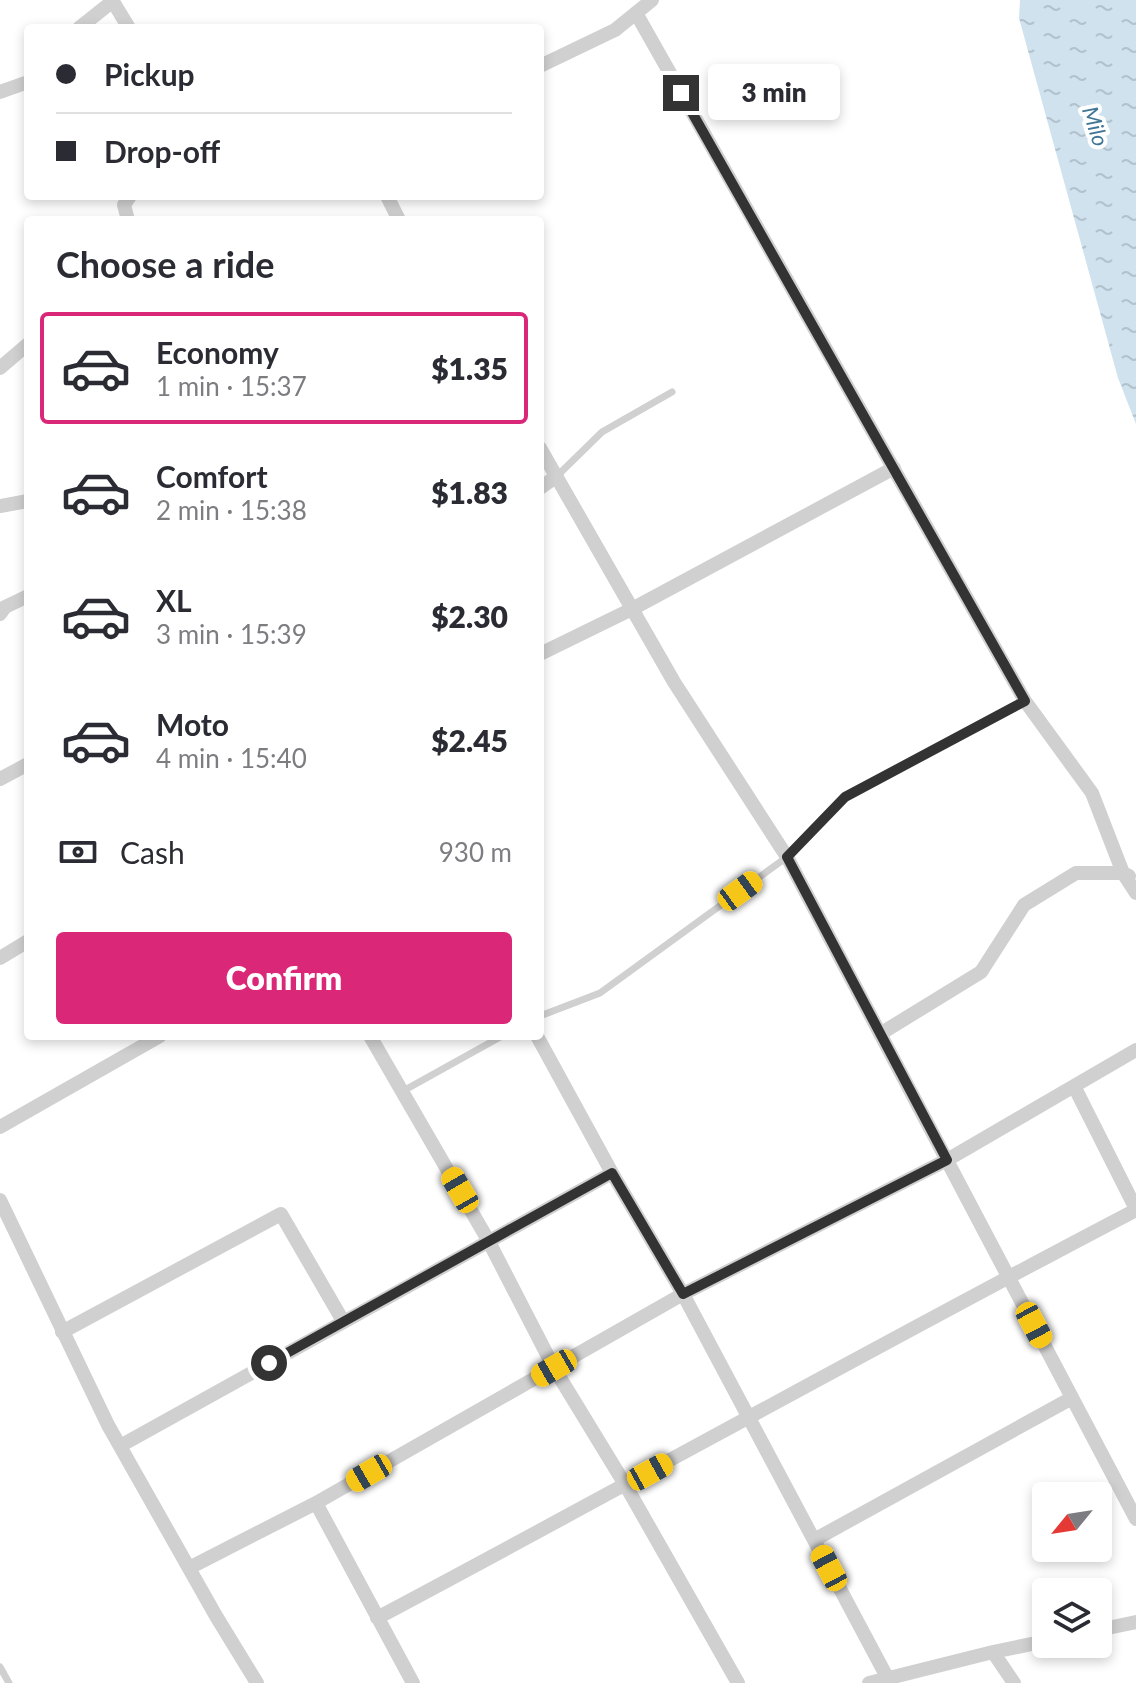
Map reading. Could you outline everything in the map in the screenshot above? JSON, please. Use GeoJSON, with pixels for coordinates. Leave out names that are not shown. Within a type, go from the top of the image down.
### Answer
{"type":"FeatureCollection","features":[{"type":"Feature","properties":{"kind":"street"},"geometry":{"type":"LineString","coordinates":[[84,24],[112,0],[127,24]]}},
{"type":"Feature","properties":{"kind":"street"},"geometry":{"type":"LineString","coordinates":[[544,64],[615,30],[652,0]]}},
{"type":"Feature","properties":{"kind":"street"},"geometry":{"type":"LineString","coordinates":[[636,13],[1025,701],[1092,793],[1136,893]]}},
{"type":"Feature","properties":{"kind":"street"},"geometry":{"type":"LineString","coordinates":[[0,92],[24,83]]}},
{"type":"Feature","properties":{"kind":"street"},"geometry":{"type":"LineString","coordinates":[[0,368],[24,347]]}},
{"type":"Feature","properties":{"kind":"street"},"geometry":{"type":"LineString","coordinates":[[544,455],[674,682],[787,857],[1136,1519]]}},
{"type":"Feature","properties":{"kind":"street"},"geometry":{"type":"LineString","coordinates":[[544,652],[632,609],[894,468]]}},
{"type":"Feature","properties":{"kind":"street"},"geometry":{"type":"LineString","coordinates":[[544,485],[557,476]]}},
{"type":"Feature","properties":{"kind":"street"},"geometry":{"type":"LineString","coordinates":[[0,506],[24,502]]}},
{"type":"Feature","properties":{"kind":"street"},"geometry":{"type":"LineString","coordinates":[[0,614],[5,607],[24,598]]}},
{"type":"Feature","properties":{"kind":"street"},"geometry":{"type":"LineString","coordinates":[[0,779],[24,766]]}},
{"type":"Feature","properties":{"kind":"street"},"geometry":{"type":"LineString","coordinates":[[880,1034],[981,972],[1024,905],[1076,873],[1130,877]]}},
{"type":"Feature","properties":{"kind":"street"},"geometry":{"type":"LineString","coordinates":[[0,958],[24,943]]}},
{"type":"Feature","properties":{"kind":"street"},"geometry":{"type":"LineString","coordinates":[[0,1127],[153,1040]]}},
{"type":"Feature","properties":{"kind":"street"},"geometry":{"type":"LineString","coordinates":[[372,1040],[488,1240],[554,1368],[626,1486],[738,1683]]}},
{"type":"Feature","properties":{"kind":"street"},"geometry":{"type":"LineString","coordinates":[[539,1040],[683,1294],[888,1679]]}},
{"type":"Feature","properties":{"kind":"street"},"geometry":{"type":"LineString","coordinates":[[189,1568],[316,1503],[683,1294],[947,1160],[1136,1050]]}},
{"type":"Feature","properties":{"kind":"street"},"geometry":{"type":"LineString","coordinates":[[377,1618],[1136,1210],[1074,1086]]}},
{"type":"Feature","properties":{"kind":"street"},"geometry":{"type":"LineString","coordinates":[[120,1446],[612,1173]]}},
{"type":"Feature","properties":{"kind":"street"},"geometry":{"type":"LineString","coordinates":[[0,1200],[120,1446],[257,1683]]}},
{"type":"Feature","properties":{"kind":"street"},"geometry":{"type":"LineString","coordinates":[[62,1332],[281,1214],[343,1321]]}},
{"type":"Feature","properties":{"kind":"street"},"geometry":{"type":"LineString","coordinates":[[814,1540],[1072,1398]]}},
{"type":"Feature","properties":{"kind":"street"},"geometry":{"type":"LineString","coordinates":[[316,1503],[413,1683]]}},
{"type":"Feature","properties":{"kind":"street"},"geometry":{"type":"LineString","coordinates":[[1112,1627],[1136,1622]]}},
{"type":"Feature","properties":{"kind":"street"},"geometry":{"type":"LineString","coordinates":[[869,1683],[1032,1644]]}},
{"type":"Feature","properties":{"kind":"street"},"geometry":{"type":"LineString","coordinates":[[993,1652],[1014,1683]]}},
{"type":"Feature","properties":{"kind":"lane"},"geometry":{"type":"LineString","coordinates":[[557,476],[602,432],[672,392]]}},
{"type":"Feature","properties":{"kind":"lane"},"geometry":{"type":"LineString","coordinates":[[544,1014],[600,993],[787,857],[845,797],[1025,701]]}},
{"type":"Feature","properties":{"kind":"lane"},"geometry":{"type":"LineString","coordinates":[[403,1091],[495,1040]]}},
{"type":"Feature","properties":{"kind":"lane"},"geometry":{"type":"LineString","coordinates":[[0,1667],[9,1683]]}},
{"type":"Feature","properties":{"kind":"water","name":"Milo"},"geometry":{"type":"Polygon","coordinates":[[[1020,0],[1136,0],[1136,424],[1118,378],[1019,18],[1020,0]]]}},
{"type":"Feature","properties":{"kind":"route"},"geometry":{"type":"LineString","coordinates":[[269,1363],[612,1173],[683,1294],[947,1160],[787,857],[845,797],[1025,701],[681,93]]}}]}
